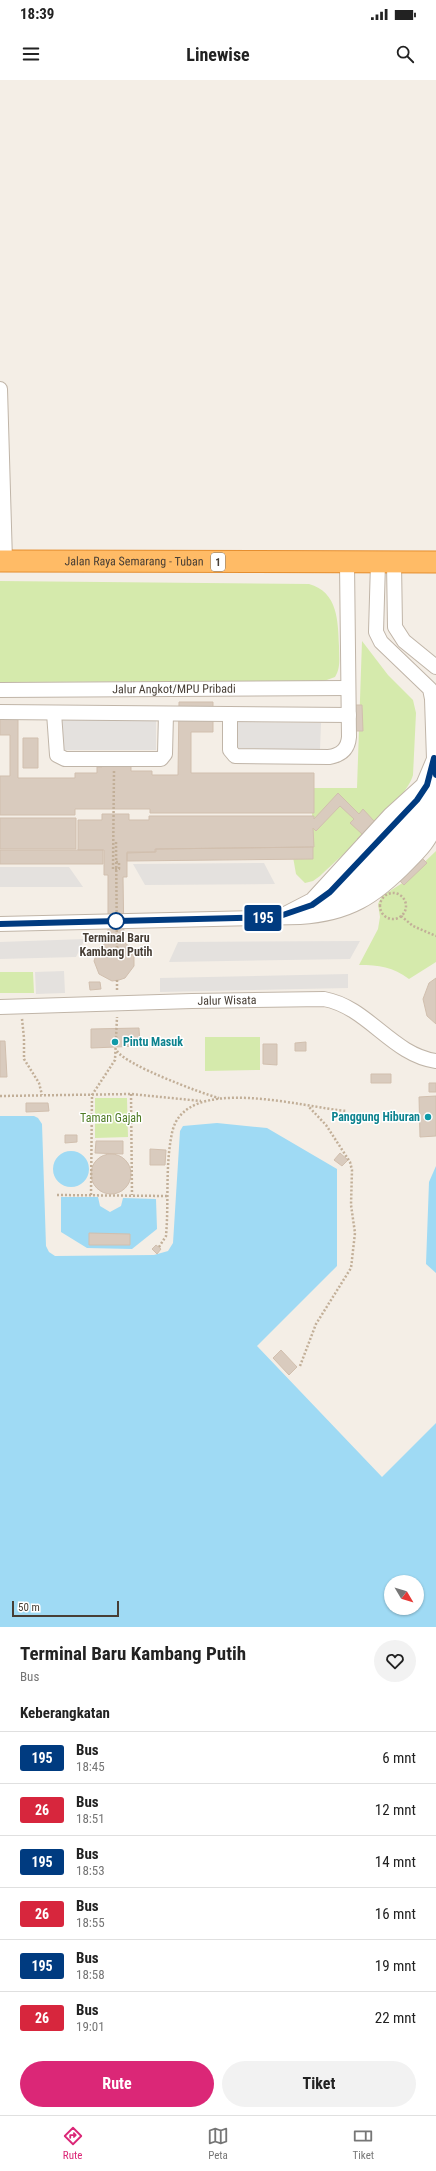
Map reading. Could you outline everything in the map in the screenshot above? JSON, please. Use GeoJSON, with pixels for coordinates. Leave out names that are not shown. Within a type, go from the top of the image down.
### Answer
{"type":"FeatureCollection","features":[{"type":"Feature","properties":{"kind":"highway","name":"Jalan Raya Semarang - Tuban"},"geometry":{"type":"LineString","coordinates":[[2,561],[346,563],[436,562]]}},
{"type":"Feature","properties":{"kind":"street"},"geometry":{"type":"LineString","coordinates":[[0,388],[2,561]]}},
{"type":"Feature","properties":{"kind":"street"},"geometry":{"type":"LineString","coordinates":[[230,714],[230,753],[237,756],[329,757],[338,755],[345,750],[349,741],[346,563]]}},
{"type":"Feature","properties":{"kind":"street"},"geometry":{"type":"LineString","coordinates":[[386,563],[395,627],[404,641],[436,666]]}},
{"type":"Feature","properties":{"kind":"street"},"geometry":{"type":"LineString","coordinates":[[277,917],[313,913],[331,908],[354,896],[381,872],[414,838],[427,821],[434,794],[432,698],[430,689],[385,646],[376,632],[386,563]]}},
{"type":"Feature","properties":{"kind":"street","name":"Jalur Angkot/MPU Pribadi"},"geometry":{"type":"LineString","coordinates":[[0,690],[348,688]]}},
{"type":"Feature","properties":{"kind":"street","name":"Jalur Angkot/MPU Pribadi"},"geometry":{"type":"LineString","coordinates":[[0,712],[349,715]]}},
{"type":"Feature","properties":{"kind":"street"},"geometry":{"type":"LineString","coordinates":[[54,713],[58,756],[65,759],[163,758],[165,754],[166,714]]}},
{"type":"Feature","properties":{"kind":"street"},"geometry":{"type":"LineString","coordinates":[[434,758],[436,775]]}},
{"type":"Feature","properties":{"kind":"street"},"geometry":{"type":"LineString","coordinates":[[277,917],[312,900],[390,815],[423,784],[434,758]]}},
{"type":"Feature","properties":{"kind":"street"},"geometry":{"type":"LineString","coordinates":[[277,917],[312,905],[330,892],[415,803],[427,785],[434,758]]}},
{"type":"Feature","properties":{"kind":"street"},"geometry":{"type":"LineString","coordinates":[[0,924],[322,915],[350,908],[360,903],[390,881],[424,847],[436,823]]}},
{"type":"Feature","properties":{"kind":"street","name":"Jalur Wisata"},"geometry":{"type":"LineString","coordinates":[[0,1008],[313,998],[330,1000],[351,1008],[418,1056],[436,1061]]}},
{"type":"Feature","properties":{"kind":"path"},"geometry":{"type":"LineString","coordinates":[[114,759],[113,869],[119,869],[119,862],[116,862]]}},
{"type":"Feature","properties":{"kind":"path"},"geometry":{"type":"LineString","coordinates":[[116,842],[117,953]]}},
{"type":"Feature","properties":{"kind":"path"},"geometry":{"type":"LineString","coordinates":[[394,893],[402,897],[406,908],[401,916],[390,918],[383,914],[380,906],[386,895],[394,893]]}},
{"type":"Feature","properties":{"kind":"path"},"geometry":{"type":"LineString","coordinates":[[401,916],[413,926],[436,936]]}},
{"type":"Feature","properties":{"kind":"path"},"geometry":{"type":"LineString","coordinates":[[91,1195],[92,1095],[113,1065],[117,1051],[117,980]]}},
{"type":"Feature","properties":{"kind":"path"},"geometry":{"type":"LineString","coordinates":[[20,1007],[24,1038],[24,1059],[39,1083],[42,1096]]}},
{"type":"Feature","properties":{"kind":"path"},"geometry":{"type":"LineString","coordinates":[[117,1051],[130,1061],[198,1092],[220,1099]]}},
{"type":"Feature","properties":{"kind":"path"},"geometry":{"type":"LineString","coordinates":[[0,1096],[131,1094],[206,1101]]}},
{"type":"Feature","properties":{"kind":"path"},"geometry":{"type":"LineString","coordinates":[[131,1094],[132,1195]]}},
{"type":"Feature","properties":{"kind":"path"},"geometry":{"type":"LineString","coordinates":[[159,1247],[166,1236],[170,1145],[175,1123],[182,1112],[190,1106],[206,1101],[220,1099],[263,1099],[347,1111]]}},
{"type":"Feature","properties":{"kind":"path"},"geometry":{"type":"LineString","coordinates":[[300,1366],[316,1324],[351,1268],[355,1233],[351,1205],[351,1165],[326,1125],[309,1106]]}},
{"type":"Feature","properties":{"kind":"path"},"geometry":{"type":"LineString","coordinates":[[57,1195],[168,1196]]}},
{"type":"Feature","properties":{"kind":"green space"},"geometry":{"type":"Polygon","coordinates":[[[0,581],[309,584],[319,588],[326,594],[331,601],[337,618],[339,636],[339,666],[337,674],[335,677],[324,681],[0,682],[0,581]]]}},
{"type":"Feature","properties":{"kind":"green space"},"geometry":{"type":"Polygon","coordinates":[[[362,641],[388,675],[413,700],[416,713],[413,775],[408,786],[399,799],[357,842],[320,876],[313,881],[305,883],[296,874],[293,857],[312,856],[312,788],[357,788],[362,641]]]}},
{"type":"Feature","properties":{"kind":"green space"},"geometry":{"type":"Polygon","coordinates":[[[436,851],[436,962],[409,979],[391,969],[359,965],[378,929],[380,917],[378,904],[382,896],[404,882],[436,851]]]}},
{"type":"Feature","properties":{"kind":"green space"},"geometry":{"type":"Polygon","coordinates":[[[0,972],[33,972],[34,993],[0,993],[0,972]]]}},
{"type":"Feature","properties":{"kind":"green space"},"geometry":{"type":"Polygon","coordinates":[[[205,1037],[260,1037],[260,1070],[205,1071],[205,1037]]]}},
{"type":"Feature","properties":{"kind":"green space","name":"Taman Gajah"},"geometry":{"type":"Polygon","coordinates":[[[95,1098],[127,1098],[128,1137],[95,1138],[95,1098]]]}},
{"type":"Feature","properties":{"kind":"shaded area"},"geometry":{"type":"Polygon","coordinates":[[[62,720],[156,720],[156,750],[62,750],[62,720]]]}},
{"type":"Feature","properties":{"kind":"shaded area"},"geometry":{"type":"Polygon","coordinates":[[[237,722],[321,723],[320,750],[236,748],[237,722]]]}},
{"type":"Feature","properties":{"kind":"shaded area"},"geometry":{"type":"Polygon","coordinates":[[[264,863],[275,884],[145,885],[133,864],[264,863]]]}},
{"type":"Feature","properties":{"kind":"shaded area"},"geometry":{"type":"Polygon","coordinates":[[[0,867],[69,867],[83,887],[0,887],[0,867]]]}},
{"type":"Feature","properties":{"kind":"shaded area"},"geometry":{"type":"Polygon","coordinates":[[[85,939],[76,957],[0,959],[0,942],[85,939]]]}},
{"type":"Feature","properties":{"kind":"shaded area"},"geometry":{"type":"Polygon","coordinates":[[[360,941],[350,959],[169,962],[178,942],[360,941]]]}},
{"type":"Feature","properties":{"kind":"shaded area"},"geometry":{"type":"Polygon","coordinates":[[[64,971],[65,993],[36,994],[35,972],[64,971]]]}},
{"type":"Feature","properties":{"kind":"shaded area"},"geometry":{"type":"Polygon","coordinates":[[[348,974],[348,988],[160,992],[160,978],[348,974]]]}},
{"type":"Feature","properties":{"kind":"water"},"geometry":{"type":"Polygon","coordinates":[[[0,1116],[34,1116],[38,1118],[42,1124],[46,1246],[49,1252],[55,1256],[154,1255],[168,1251],[173,1243],[180,1131],[183,1126],[217,1123],[267,1128],[337,1169],[337,1266],[257,1346],[382,1477],[436,1423],[436,1627],[0,1627],[0,1116]]]}},
{"type":"Feature","properties":{"kind":"water"},"geometry":{"type":"Polygon","coordinates":[[[75,1151],[84,1156],[88,1162],[88,1176],[84,1182],[75,1187],[67,1187],[58,1182],[54,1176],[53,1165],[58,1156],[64,1152],[75,1151]]]}},
{"type":"Feature","properties":{"kind":"water"},"geometry":{"type":"Polygon","coordinates":[[[436,1166],[436,1273],[426,1264],[429,1182],[436,1166]]]}},
{"type":"Feature","properties":{"kind":"water"},"geometry":{"type":"Polygon","coordinates":[[[61,1197],[98,1197],[100,1206],[110,1212],[121,1206],[123,1198],[156,1199],[157,1229],[132,1249],[87,1248],[61,1232],[61,1197]]]}},
{"type":"Feature","properties":{"kind":"building"},"geometry":{"type":"Polygon","coordinates":[[[179,702],[213,702],[213,732],[191,732],[191,773],[314,773],[314,813],[150,813],[150,809],[75,809],[75,815],[0,815],[0,776],[10,776],[10,735],[0,735],[0,713],[18,713],[18,778],[75,778],[75,773],[97,773],[97,767],[102,767],[102,754],[131,764],[131,771],[152,771],[152,775],[178,775],[179,702]]]}},
{"type":"Feature","properties":{"kind":"building"},"geometry":{"type":"Polygon","coordinates":[[[343,705],[362,705],[363,731],[344,731],[343,705]]]}},
{"type":"Feature","properties":{"kind":"building"},"geometry":{"type":"Polygon","coordinates":[[[23,738],[38,738],[38,768],[23,768],[23,738]]]}},
{"type":"Feature","properties":{"kind":"building","name":"Terminal Baru Kambang Putih"},"geometry":{"type":"Polygon","coordinates":[[[338,793],[359,814],[363,809],[374,821],[379,816],[427,863],[404,885],[357,839],[362,834],[350,823],[354,819],[340,806],[316,831],[313,828],[314,847],[156,849],[156,852],[127,853],[127,877],[123,877],[124,942],[134,953],[134,966],[125,978],[119,980],[112,981],[99,974],[94,961],[98,949],[108,941],[108,875],[104,875],[104,850],[78,850],[78,820],[102,820],[102,814],[129,814],[129,820],[149,820],[149,816],[314,816],[314,819],[338,793]]]}},
{"type":"Feature","properties":{"kind":"building"},"geometry":{"type":"Polygon","coordinates":[[[0,818],[76,818],[76,849],[0,849],[0,818]]]}},
{"type":"Feature","properties":{"kind":"building"},"geometry":{"type":"Polygon","coordinates":[[[313,847],[313,859],[127,861],[127,852],[155,852],[155,849],[313,847]]]}},
{"type":"Feature","properties":{"kind":"building"},"geometry":{"type":"Polygon","coordinates":[[[0,850],[103,850],[103,864],[0,864],[0,850]]]}},
{"type":"Feature","properties":{"kind":"building"},"geometry":{"type":"Polygon","coordinates":[[[436,978],[436,1024],[427,1016],[423,999],[429,983],[436,978]]]}},
{"type":"Feature","properties":{"kind":"building"},"geometry":{"type":"Polygon","coordinates":[[[89,982],[100,982],[101,989],[90,990],[89,982]]]}},
{"type":"Feature","properties":{"kind":"building","name":"Pintu Masuk"},"geometry":{"type":"Polygon","coordinates":[[[139,1028],[140,1046],[91,1048],[91,1029],[139,1028]]]}},
{"type":"Feature","properties":{"kind":"building"},"geometry":{"type":"Polygon","coordinates":[[[0,1041],[5,1041],[7,1077],[0,1077],[0,1041]]]}},
{"type":"Feature","properties":{"kind":"building"},"geometry":{"type":"Polygon","coordinates":[[[306,1042],[306,1051],[295,1051],[295,1043],[306,1042]]]}},
{"type":"Feature","properties":{"kind":"building"},"geometry":{"type":"Polygon","coordinates":[[[263,1044],[277,1044],[277,1065],[263,1064],[263,1044]]]}},
{"type":"Feature","properties":{"kind":"building"},"geometry":{"type":"Polygon","coordinates":[[[371,1074],[391,1074],[391,1083],[371,1083],[371,1074]]]}},
{"type":"Feature","properties":{"kind":"building"},"geometry":{"type":"Polygon","coordinates":[[[429,1083],[436,1083],[436,1092],[429,1092],[429,1083]]]}},
{"type":"Feature","properties":{"kind":"building","name":"Panggung Hiburan"},"geometry":{"type":"Polygon","coordinates":[[[436,1096],[436,1136],[420,1137],[419,1097],[436,1096]]]}},
{"type":"Feature","properties":{"kind":"building"},"geometry":{"type":"Polygon","coordinates":[[[26,1103],[48,1103],[49,1111],[26,1112],[26,1103]]]}},
{"type":"Feature","properties":{"kind":"building"},"geometry":{"type":"Polygon","coordinates":[[[65,1135],[77,1135],[77,1142],[65,1143],[65,1135]]]}},
{"type":"Feature","properties":{"kind":"building"},"geometry":{"type":"Polygon","coordinates":[[[96,1141],[123,1141],[123,1154],[95,1153],[96,1141]]]}},
{"type":"Feature","properties":{"kind":"building"},"geometry":{"type":"Polygon","coordinates":[[[150,1149],[166,1150],[165,1165],[150,1165],[150,1149]]]}},
{"type":"Feature","properties":{"kind":"building"},"geometry":{"type":"Polygon","coordinates":[[[340,1153],[348,1160],[342,1166],[334,1160],[340,1153]]]}},
{"type":"Feature","properties":{"kind":"building"},"geometry":{"type":"Polygon","coordinates":[[[111,1154],[122,1157],[128,1163],[131,1174],[128,1185],[122,1191],[111,1194],[100,1191],[94,1185],[91,1174],[94,1163],[100,1157],[111,1154]]]}},
{"type":"Feature","properties":{"kind":"building"},"geometry":{"type":"Polygon","coordinates":[[[89,1233],[130,1234],[130,1245],[89,1245],[89,1233]]]}},
{"type":"Feature","properties":{"kind":"building"},"geometry":{"type":"Polygon","coordinates":[[[156,1245],[161,1249],[157,1254],[152,1249],[156,1245]]]}},
{"type":"Feature","properties":{"kind":"building"},"geometry":{"type":"Polygon","coordinates":[[[281,1350],[297,1367],[289,1375],[273,1358],[281,1350]]]}},
{"type":"Feature","properties":{"kind":"bus line","name":"195"},"geometry":{"type":"LineString","coordinates":[[0,924],[277,917],[293,912],[312,905],[324,898],[412,807],[428,784],[434,758],[436,775]]}},
{"type":"Feature","properties":{"kind":"place","name":"Terminal Baru Kambang Putih"},"geometry":{"type":"Point","coordinates":[116,921]}},
{"type":"Feature","properties":{"kind":"place","name":"Pintu Masuk"},"geometry":{"type":"Point","coordinates":[115,1042]}},
{"type":"Feature","properties":{"kind":"place","name":"Panggung Hiburan"},"geometry":{"type":"Point","coordinates":[428,1117]}}]}
